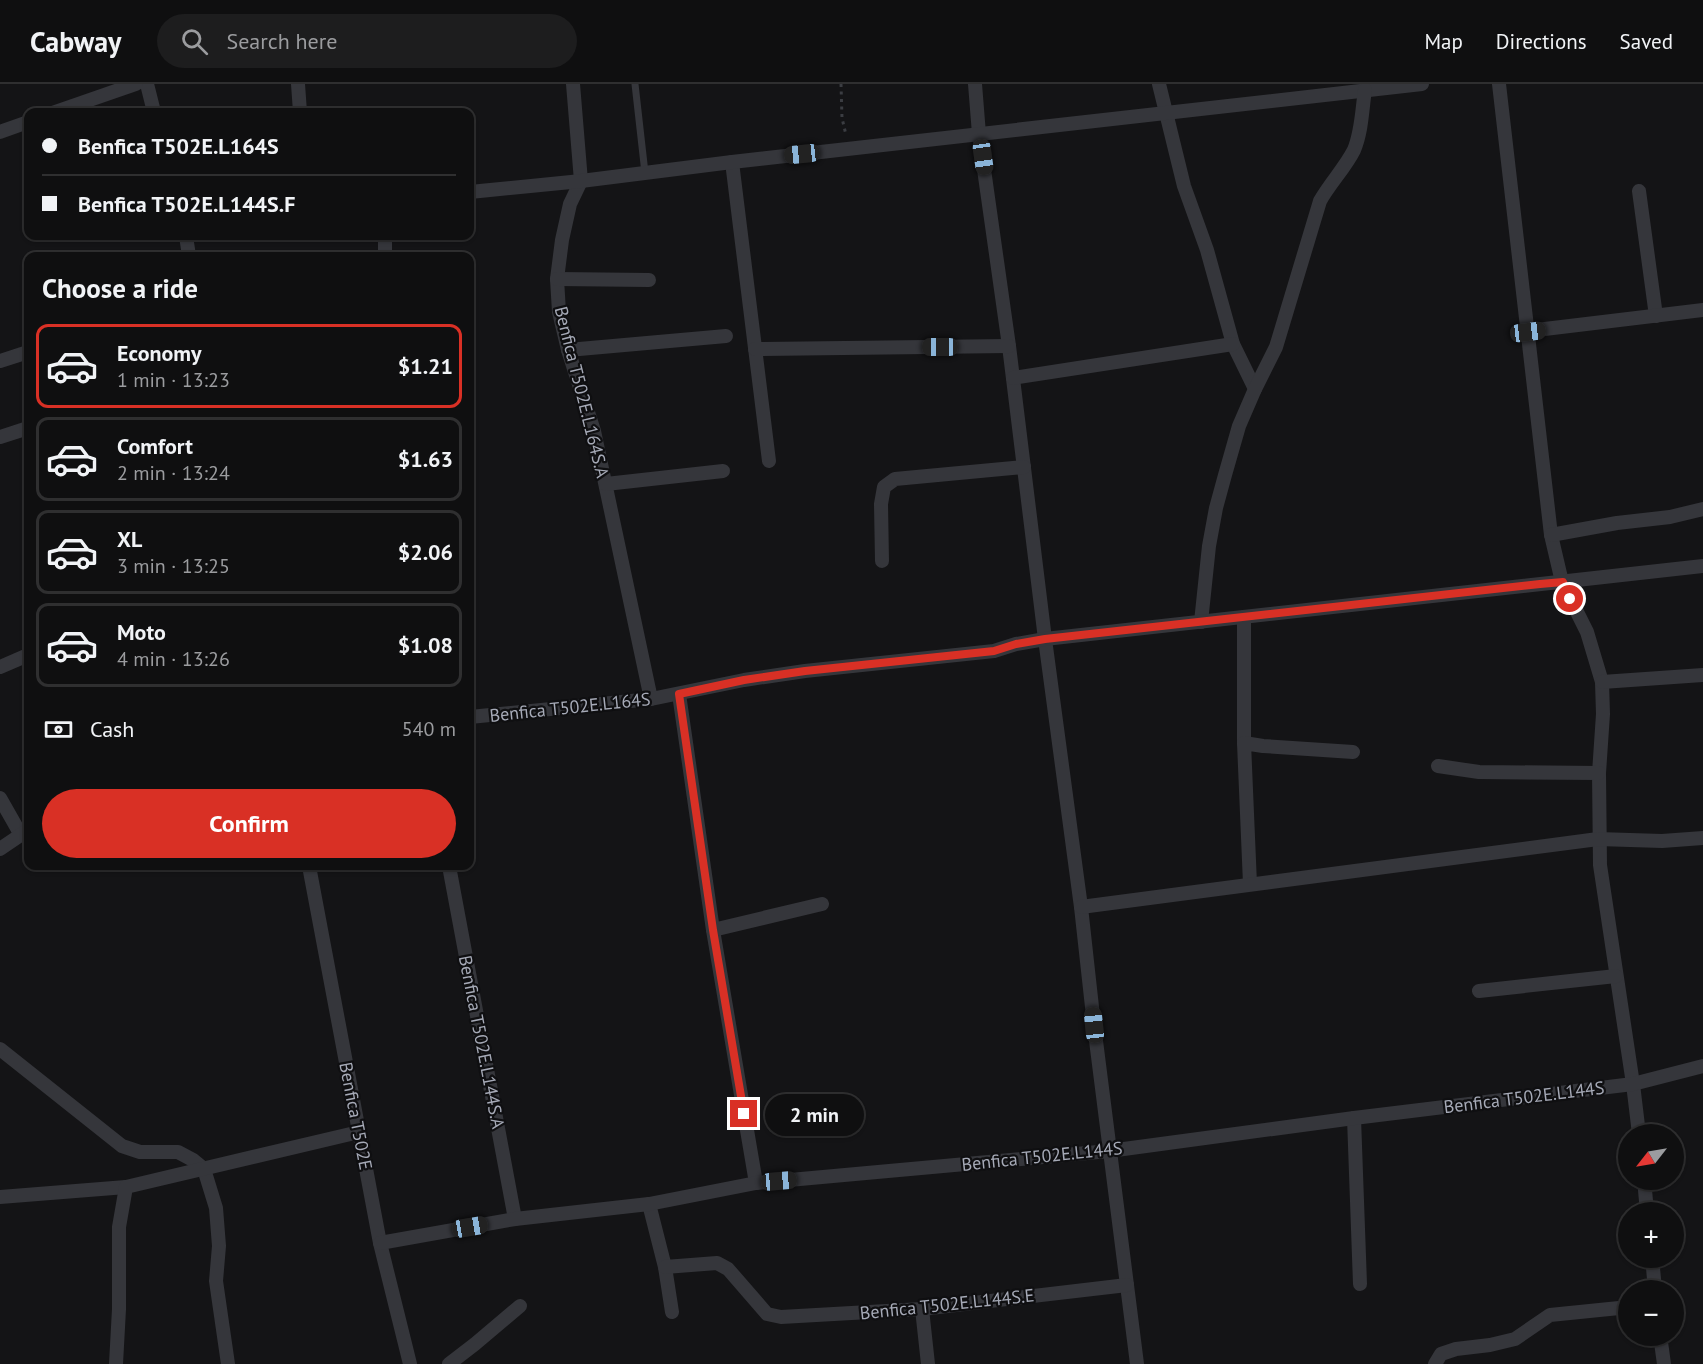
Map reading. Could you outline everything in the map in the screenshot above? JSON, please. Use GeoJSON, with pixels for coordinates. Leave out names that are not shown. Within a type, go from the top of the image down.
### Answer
{"type":"FeatureCollection","features":[{"type":"Feature","properties":{"kind":"street"},"geometry":{"type":"LineString","coordinates":[[67,108],[136,84]]}},
{"type":"Feature","properties":{"kind":"street"},"geometry":{"type":"LineString","coordinates":[[147,84],[153,108]]}},
{"type":"Feature","properties":{"kind":"street"},"geometry":{"type":"LineString","coordinates":[[298,84],[300,108]]}},
{"type":"Feature","properties":{"kind":"street","name":"Benfica T502E.L164S.A"},"geometry":{"type":"LineString","coordinates":[[573,84],[581,181],[570,204],[562,240],[558,279],[559,312],[568,350],[594,431],[651,699]]}},
{"type":"Feature","properties":{"kind":"street"},"geometry":{"type":"LineString","coordinates":[[975,84],[979,134],[1010,346],[1023,467],[1081,907],[1109,1151],[1137,1364]]}},
{"type":"Feature","properties":{"kind":"street"},"geometry":{"type":"LineString","coordinates":[[1159,84],[1184,186],[1207,250],[1233,344],[1255,389]]}},
{"type":"Feature","properties":{"kind":"street"},"geometry":{"type":"LineString","coordinates":[[474,192],[1422,84]]}},
{"type":"Feature","properties":{"kind":"street"},"geometry":{"type":"LineString","coordinates":[[1499,84],[1551,535],[1563,582],[1587,632],[1602,682],[1599,865],[1634,1084],[1638,1124]]}},
{"type":"Feature","properties":{"kind":"street"},"geometry":{"type":"LineString","coordinates":[[1201,622],[1216,508],[1239,426],[1276,347],[1320,201],[1329,183],[1353,151],[1359,134],[1365,90]]}},
{"type":"Feature","properties":{"kind":"street"},"geometry":{"type":"LineString","coordinates":[[0,132],[24,123]]}},
{"type":"Feature","properties":{"kind":"street"},"geometry":{"type":"LineString","coordinates":[[732,162],[769,461]]}},
{"type":"Feature","properties":{"kind":"street"},"geometry":{"type":"LineString","coordinates":[[1639,191],[1656,316]]}},
{"type":"Feature","properties":{"kind":"street"},"geometry":{"type":"LineString","coordinates":[[558,279],[649,280]]}},
{"type":"Feature","properties":{"kind":"street"},"geometry":{"type":"LineString","coordinates":[[1528,332],[1703,310]]}},
{"type":"Feature","properties":{"kind":"street"},"geometry":{"type":"LineString","coordinates":[[568,350],[726,336]]}},
{"type":"Feature","properties":{"kind":"street"},"geometry":{"type":"LineString","coordinates":[[1013,378],[1233,344]]}},
{"type":"Feature","properties":{"kind":"street"},"geometry":{"type":"LineString","coordinates":[[755,349],[1010,346]]}},
{"type":"Feature","properties":{"kind":"street"},"geometry":{"type":"LineString","coordinates":[[0,360],[24,353]]}},
{"type":"Feature","properties":{"kind":"street"},"geometry":{"type":"LineString","coordinates":[[0,436],[24,429]]}},
{"type":"Feature","properties":{"kind":"street"},"geometry":{"type":"LineString","coordinates":[[882,561],[881,504],[884,486],[896,479],[1023,467]]}},
{"type":"Feature","properties":{"kind":"street"},"geometry":{"type":"LineString","coordinates":[[606,484],[723,471]]}},
{"type":"Feature","properties":{"kind":"street"},"geometry":{"type":"LineString","coordinates":[[1551,535],[1617,523],[1670,517],[1703,509]]}},
{"type":"Feature","properties":{"kind":"street","name":"Benfica T502E.L164S"},"geometry":{"type":"LineString","coordinates":[[474,717],[651,699],[744,680],[805,671],[994,651],[1045,639],[1703,566]]}},
{"type":"Feature","properties":{"kind":"street"},"geometry":{"type":"LineString","coordinates":[[1244,617],[1244,743],[1250,884]]}},
{"type":"Feature","properties":{"kind":"street"},"geometry":{"type":"LineString","coordinates":[[0,667],[24,657]]}},
{"type":"Feature","properties":{"kind":"street"},"geometry":{"type":"LineString","coordinates":[[1602,682],[1703,675]]}},
{"type":"Feature","properties":{"kind":"street"},"geometry":{"type":"LineString","coordinates":[[679,694],[713,930],[756,1183]]}},
{"type":"Feature","properties":{"kind":"street"},"geometry":{"type":"LineString","coordinates":[[1244,743],[1353,752]]}},
{"type":"Feature","properties":{"kind":"street"},"geometry":{"type":"LineString","coordinates":[[1438,766],[1479,772],[1599,773]]}},
{"type":"Feature","properties":{"kind":"street"},"geometry":{"type":"LineString","coordinates":[[0,798],[24,831]]}},
{"type":"Feature","properties":{"kind":"street"},"geometry":{"type":"LineString","coordinates":[[0,849],[24,833]]}},
{"type":"Feature","properties":{"kind":"street"},"geometry":{"type":"LineString","coordinates":[[1081,907],[1598,839],[1662,841],[1703,838]]}},
{"type":"Feature","properties":{"kind":"street","name":"Benfica T502E"},"geometry":{"type":"LineString","coordinates":[[310,870],[380,1243],[410,1364]]}},
{"type":"Feature","properties":{"kind":"street","name":"Benfica T502E.L144S.A"},"geometry":{"type":"LineString","coordinates":[[450,870],[515,1219]]}},
{"type":"Feature","properties":{"kind":"street"},"geometry":{"type":"LineString","coordinates":[[713,930],[822,904]]}},
{"type":"Feature","properties":{"kind":"street"},"geometry":{"type":"LineString","coordinates":[[1479,991],[1616,976]]}},
{"type":"Feature","properties":{"kind":"street"},"geometry":{"type":"LineString","coordinates":[[0,1049],[122,1146],[140,1152],[178,1152],[204,1169],[216,1208],[219,1246],[216,1281],[228,1364]]}},
{"type":"Feature","properties":{"kind":"street","name":"Benfica T502E.L144S"},"geometry":{"type":"LineString","coordinates":[[380,1243],[515,1219],[648,1204],[756,1183],[1109,1151],[1634,1084],[1703,1066]]}},
{"type":"Feature","properties":{"kind":"street"},"geometry":{"type":"LineString","coordinates":[[1354,1118],[1360,1284]]}},
{"type":"Feature","properties":{"kind":"street"},"geometry":{"type":"LineString","coordinates":[[0,1197],[126,1187],[359,1132]]}},
{"type":"Feature","properties":{"kind":"street"},"geometry":{"type":"LineString","coordinates":[[116,1364],[119,1227],[126,1187]]}},
{"type":"Feature","properties":{"kind":"street"},"geometry":{"type":"LineString","coordinates":[[648,1204],[665,1267],[672,1312]]}},
{"type":"Feature","properties":{"kind":"street","name":"Benfica T502E.L144S.E"},"geometry":{"type":"LineString","coordinates":[[665,1267],[717,1263],[728,1269],[767,1314],[781,1317],[922,1310],[1127,1285]]}},
{"type":"Feature","properties":{"kind":"street"},"geometry":{"type":"LineString","coordinates":[[449,1364],[520,1306]]}},
{"type":"Feature","properties":{"kind":"street"},"geometry":{"type":"LineString","coordinates":[[1435,1364],[1441,1354],[1456,1349],[1515,1339],[1550,1315],[1618,1307]]}},
{"type":"Feature","properties":{"kind":"street"},"geometry":{"type":"LineString","coordinates":[[922,1310],[928,1364]]}},
{"type":"Feature","properties":{"kind":"street"},"geometry":{"type":"LineString","coordinates":[[1662,1346],[1664,1364]]}},
{"type":"Feature","properties":{"kind":"lane"},"geometry":{"type":"LineString","coordinates":[[635,84],[645,173]]}},
{"type":"Feature","properties":{"kind":"path"},"geometry":{"type":"LineString","coordinates":[[841,84],[842,118],[848,148]]}},
{"type":"Feature","properties":{"kind":"route"},"geometry":{"type":"LineString","coordinates":[[744,1114],[713,930],[679,694],[744,680],[805,671],[994,651],[1045,639],[1540,584],[1563,582],[1570,599]]}}]}
